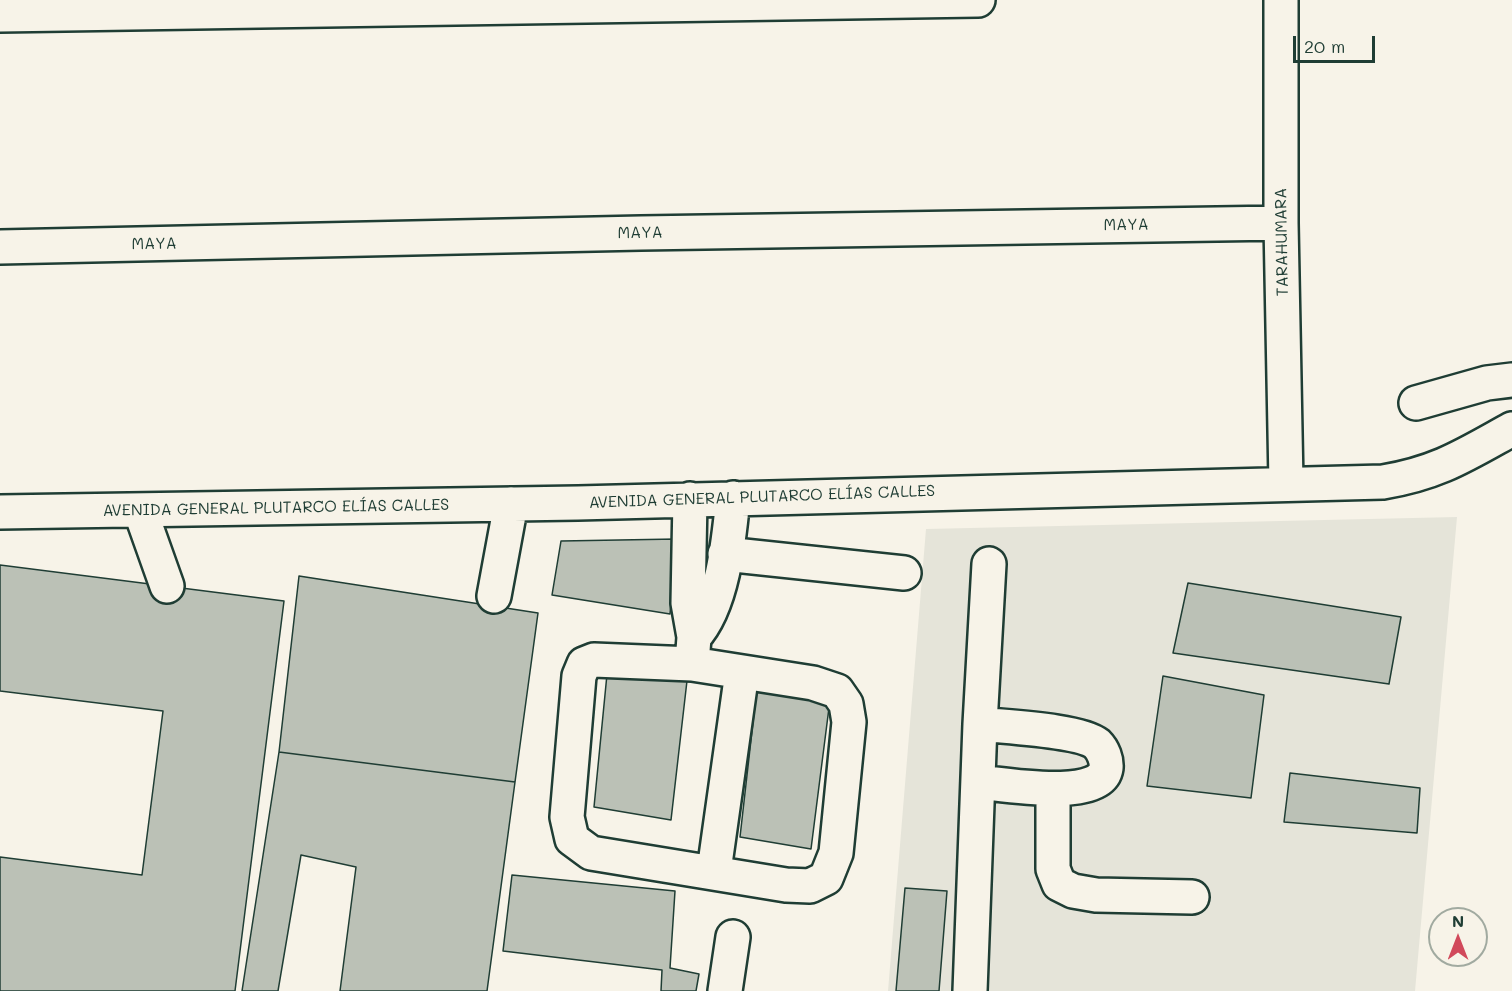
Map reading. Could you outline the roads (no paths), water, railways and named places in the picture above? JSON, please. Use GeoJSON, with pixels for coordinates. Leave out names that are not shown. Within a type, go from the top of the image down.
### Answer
{"type":"FeatureCollection","features":[{"type":"Feature","properties":{"kind":"street"},"geometry":{"type":"LineString","coordinates":[[0,15],[685,2],[978,0]]}},
{"type":"Feature","properties":{"kind":"street","name":"TARAHUMARA"},"geometry":{"type":"LineString","coordinates":[[1281,0],[1281,223],[1286,483]]}},
{"type":"Feature","properties":{"kind":"street","name":"MAYA"},"geometry":{"type":"LineString","coordinates":[[0,247],[641,233],[1281,223]]}},
{"type":"Feature","properties":{"kind":"street"},"geometry":{"type":"LineString","coordinates":[[1416,403],[1487,383],[1512,380]]}},
{"type":"Feature","properties":{"kind":"street","name":"AVENIDA GENERAL PLUTARCO ELÍAS CALLES"},"geometry":{"type":"LineString","coordinates":[[0,512],[511,504],[1383,482],[1414,477],[1442,468],[1512,429]]}},
{"type":"Feature","properties":{"kind":"street"},"geometry":{"type":"LineString","coordinates":[[693,650],[711,608],[726,554],[733,498]]}},
{"type":"Feature","properties":{"kind":"street"},"geometry":{"type":"LineString","coordinates":[[690,500],[688,603],[693,650]]}},
{"type":"Feature","properties":{"kind":"street"},"geometry":{"type":"LineString","coordinates":[[494,596],[511,504]]}},
{"type":"Feature","properties":{"kind":"street"},"geometry":{"type":"LineString","coordinates":[[140,510],[167,586]]}},
{"type":"Feature","properties":{"kind":"street"},"geometry":{"type":"LineString","coordinates":[[726,554],[904,573]]}},
{"type":"Feature","properties":{"kind":"street"},"geometry":{"type":"LineString","coordinates":[[970,991],[980,724],[989,564]]}},
{"type":"Feature","properties":{"kind":"street"},"geometry":{"type":"LineString","coordinates":[[693,650],[742,672],[813,683],[837,691],[846,704],[849,722],[836,853],[826,878],[810,886],[786,885],[714,871],[591,853],[572,839],[567,818],[579,676],[584,664],[594,660],[693,650]]}},
{"type":"Feature","properties":{"kind":"street"},"geometry":{"type":"LineString","coordinates":[[714,871],[742,672]]}},
{"type":"Feature","properties":{"kind":"street"},"geometry":{"type":"LineString","coordinates":[[978,782],[1053,789],[1085,787],[1100,780],[1106,770],[1106,757],[1096,743],[1077,735],[980,724]]}},
{"type":"Feature","properties":{"kind":"street"},"geometry":{"type":"LineString","coordinates":[[1053,789],[1053,869],[1059,884],[1073,891],[1096,895],[1192,897]]}},
{"type":"Feature","properties":{"kind":"street"},"geometry":{"type":"LineString","coordinates":[[724,991],[733,937]]}}]}
